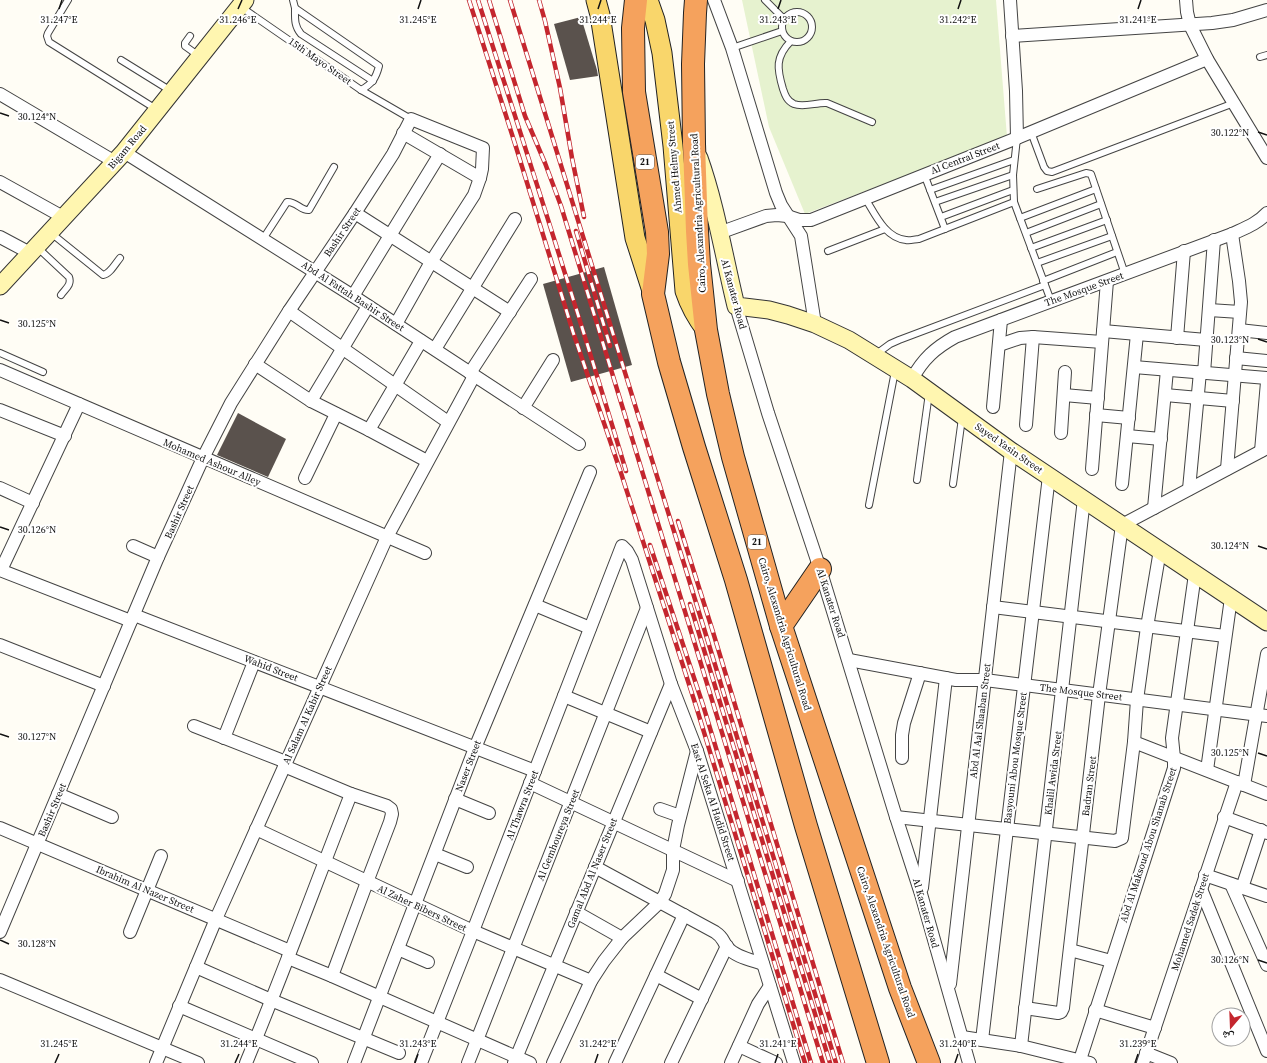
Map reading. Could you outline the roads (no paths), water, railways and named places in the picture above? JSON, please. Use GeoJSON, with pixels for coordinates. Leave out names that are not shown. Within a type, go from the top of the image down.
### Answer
{"type":"FeatureCollection","features":[{"type":"Feature","properties":{"kind":"highway","name":"21"},"geometry":{"type":"LineString","coordinates":[[636,0],[633,28],[634,92],[657,232],[658,254],[653,294],[669,362],[692,441],[736,580],[806,826],[878,1063]]}},
{"type":"Feature","properties":{"kind":"highway","name":"Cairo, Alexandria Agricultural Road"},"geometry":{"type":"LineString","coordinates":[[696,0],[693,64],[698,251],[706,330],[718,394],[733,457],[781,626],[900,988],[930,1063]]}},
{"type":"Feature","properties":{"kind":"highway"},"geometry":{"type":"LineString","coordinates":[[781,626],[820,569]]}},
{"type":"Feature","properties":{"kind":"main road"},"geometry":{"type":"LineString","coordinates":[[596,0],[600,15],[635,238],[653,294]]}},
{"type":"Feature","properties":{"kind":"main road","name":"Ahmed Helmy Street"},"geometry":{"type":"LineString","coordinates":[[648,0],[662,54],[672,139],[685,291],[696,317],[706,330]]}},
{"type":"Feature","properties":{"kind":"street"},"geometry":{"type":"LineString","coordinates":[[714,0],[732,48],[776,193],[787,216],[801,236],[815,324]]}},
{"type":"Feature","properties":{"kind":"street"},"geometry":{"type":"LineString","coordinates":[[1010,0],[1016,91],[1017,138]]}},
{"type":"Feature","properties":{"kind":"street"},"geometry":{"type":"LineString","coordinates":[[1186,0],[1190,25],[1207,60],[1267,158]]}},
{"type":"Feature","properties":{"kind":"street","name":"Bigam Road"},"geometry":{"type":"LineString","coordinates":[[0,286],[120,157],[200,57],[239,2]]}},
{"type":"Feature","properties":{"kind":"street"},"geometry":{"type":"LineString","coordinates":[[1012,36],[1212,24],[1233,20],[1267,10]]}},
{"type":"Feature","properties":{"kind":"street","name":"Al Central Street"},"geometry":{"type":"LineString","coordinates":[[720,234],[766,216],[777,215],[787,216],[799,220],[811,220],[1207,60]]}},
{"type":"Feature","properties":{"kind":"street","name":"Abd Al Fattah Bashir Street"},"geometry":{"type":"LineString","coordinates":[[0,94],[120,157],[263,239],[435,349],[472,375],[579,444]]}},
{"type":"Feature","properties":{"kind":"street"},"geometry":{"type":"LineString","coordinates":[[396,324],[431,262],[477,188],[483,159],[483,148],[411,119]]}},
{"type":"Feature","properties":{"kind":"street","name":"Bashir Street"},"geometry":{"type":"LineString","coordinates":[[0,932],[158,557],[231,403],[289,311],[393,154],[411,119]]}},
{"type":"Feature","properties":{"kind":"street"},"geometry":{"type":"LineString","coordinates":[[403,133],[480,178]]}},
{"type":"Feature","properties":{"kind":"street","name":"Al Kanater Road"},"geometry":{"type":"LineString","coordinates":[[694,144],[711,195],[736,306],[768,413],[849,660],[896,817],[921,894],[970,1063]]}},
{"type":"Feature","properties":{"kind":"street"},"geometry":{"type":"LineString","coordinates":[[353,296],[440,154]]}},
{"type":"Feature","properties":{"kind":"street"},"geometry":{"type":"LineString","coordinates":[[0,182],[64,217]]}},
{"type":"Feature","properties":{"kind":"street"},"geometry":{"type":"LineString","coordinates":[[355,213],[510,312]]}},
{"type":"Feature","properties":{"kind":"street","name":"The Mosque Street"},"geometry":{"type":"LineString","coordinates":[[912,379],[919,367],[929,355],[941,345],[955,337],[1232,234],[1262,219],[1267,213]]}},
{"type":"Feature","properties":{"kind":"street"},"geometry":{"type":"LineString","coordinates":[[435,349],[515,219]]}},
{"type":"Feature","properties":{"kind":"street"},"geometry":{"type":"LineString","coordinates":[[1227,469],[1240,312],[1239,281],[1232,234]]}},
{"type":"Feature","properties":{"kind":"street"},"geometry":{"type":"LineString","coordinates":[[0,237],[33,250]]}},
{"type":"Feature","properties":{"kind":"street"},"geometry":{"type":"LineString","coordinates":[[1189,489],[1198,398],[1206,340],[1214,240]]}},
{"type":"Feature","properties":{"kind":"street"},"geometry":{"type":"LineString","coordinates":[[1177,338],[1184,251]]}},
{"type":"Feature","properties":{"kind":"street","name":"Al Salam Al Kabir Street"},"geometry":{"type":"LineString","coordinates":[[156,1063],[216,920],[387,537],[472,375],[531,279]]}},
{"type":"Feature","properties":{"kind":"street"},"geometry":{"type":"LineString","coordinates":[[1092,469],[1107,281]]}},
{"type":"Feature","properties":{"kind":"street"},"geometry":{"type":"LineString","coordinates":[[311,401],[368,306]]}},
{"type":"Feature","properties":{"kind":"street","name":"Sayed Yasin Street"},"geometry":{"type":"LineString","coordinates":[[736,306],[768,310],[788,315],[815,324],[849,340],[912,379],[1011,451],[1267,622]]}},
{"type":"Feature","properties":{"kind":"street"},"geometry":{"type":"LineString","coordinates":[[1209,310],[1240,312]]}},
{"type":"Feature","properties":{"kind":"street"},"geometry":{"type":"LineString","coordinates":[[289,311],[448,422]]}},
{"type":"Feature","properties":{"kind":"street"},"geometry":{"type":"LineString","coordinates":[[993,407],[1001,320]]}},
{"type":"Feature","properties":{"kind":"street"},"geometry":{"type":"LineString","coordinates":[[1239,330],[1267,333]]}},
{"type":"Feature","properties":{"kind":"street"},"geometry":{"type":"LineString","coordinates":[[999,345],[1020,338],[1102,337],[1137,334],[1206,340]]}},
{"type":"Feature","properties":{"kind":"street"},"geometry":{"type":"LineString","coordinates":[[1122,484],[1137,334]]}},
{"type":"Feature","properties":{"kind":"street"},"geometry":{"type":"LineString","coordinates":[[1026,425],[1033,337]]}},
{"type":"Feature","properties":{"kind":"street"},"geometry":{"type":"LineString","coordinates":[[369,430],[422,341]]}},
{"type":"Feature","properties":{"kind":"street"},"geometry":{"type":"LineString","coordinates":[[1236,358],[1267,361]]}},
{"type":"Feature","properties":{"kind":"street"},"geometry":{"type":"LineString","coordinates":[[523,408],[553,360]]}},
{"type":"Feature","properties":{"kind":"street"},"geometry":{"type":"LineString","coordinates":[[255,364],[311,401],[427,461]]}},
{"type":"Feature","properties":{"kind":"street"},"geometry":{"type":"LineString","coordinates":[[1134,367],[1267,378]]}},
{"type":"Feature","properties":{"kind":"street","name":"Mohamed Ashour Alley"},"geometry":{"type":"LineString","coordinates":[[0,370],[425,553]]}},
{"type":"Feature","properties":{"kind":"street"},"geometry":{"type":"LineString","coordinates":[[1154,508],[1168,370]]}},
{"type":"Feature","properties":{"kind":"street"},"geometry":{"type":"LineString","coordinates":[[1061,433],[1065,372]]}},
{"type":"Feature","properties":{"kind":"street"},"geometry":{"type":"LineString","coordinates":[[1122,525],[1264,449],[1267,382]]}},
{"type":"Feature","properties":{"kind":"street"},"geometry":{"type":"LineString","coordinates":[[1064,395],[1098,398]]}},
{"type":"Feature","properties":{"kind":"street"},"geometry":{"type":"LineString","coordinates":[[1165,395],[1233,401]]}},
{"type":"Feature","properties":{"kind":"street"},"geometry":{"type":"LineString","coordinates":[[1,570],[79,404]]}},
{"type":"Feature","properties":{"kind":"street"},"geometry":{"type":"LineString","coordinates":[[0,410],[65,436]]}},
{"type":"Feature","properties":{"kind":"street"},"geometry":{"type":"LineString","coordinates":[[305,478],[336,414]]}},
{"type":"Feature","properties":{"kind":"street"},"geometry":{"type":"LineString","coordinates":[[1096,415],[1129,418]]}},
{"type":"Feature","properties":{"kind":"street"},"geometry":{"type":"LineString","coordinates":[[1127,436],[1161,440]]}},
{"type":"Feature","properties":{"kind":"street","name":"Abd Al Aal Shaaban Street"},"geometry":{"type":"LineString","coordinates":[[949,991],[1011,451]]}},
{"type":"Feature","properties":{"kind":"street","name":"Naser Street"},"geometry":{"type":"LineString","coordinates":[[354,1063],[416,905],[475,748],[590,472]]}},
{"type":"Feature","properties":{"kind":"street","name":"Basyouni Abou Mosque Street"},"geometry":{"type":"LineString","coordinates":[[982,1040],[1049,476]]}},
{"type":"Feature","properties":{"kind":"street"},"geometry":{"type":"LineString","coordinates":[[0,488],[33,503]]}},
{"type":"Feature","properties":{"kind":"street","name":"Khalil Awida Street"},"geometry":{"type":"LineString","coordinates":[[1021,1046],[1084,499]]}},
{"type":"Feature","properties":{"kind":"street","name":"Badran Street"},"geometry":{"type":"LineString","coordinates":[[1025,1008],[1056,1013],[1061,1012],[1062,1010],[1108,622],[1122,525]]}},
{"type":"Feature","properties":{"kind":"street"},"geometry":{"type":"LineString","coordinates":[[133,546],[158,557]]}},
{"type":"Feature","properties":{"kind":"street","name":"East Al Seka Al Hadid Street"},"geometry":{"type":"LineString","coordinates":[[622,546],[632,560],[671,684],[697,751],[794,1063]]}},
{"type":"Feature","properties":{"kind":"street","name":"Al Thawra Street"},"geometry":{"type":"LineString","coordinates":[[421,1063],[622,546]]}},
{"type":"Feature","properties":{"kind":"street"},"geometry":{"type":"LineString","coordinates":[[896,817],[1115,841],[1122,838],[1134,742],[1137,700],[1160,550]]}},
{"type":"Feature","properties":{"kind":"street","name":"Wahid Street"},"geometry":{"type":"LineString","coordinates":[[1,570],[254,662],[535,771]]}},
{"type":"Feature","properties":{"kind":"street","name":"Abd Al Maksoud Abou Shanab Street"},"geometry":{"type":"LineString","coordinates":[[1083,1062],[1095,1010],[1174,768],[1172,738],[1195,574]]}},
{"type":"Feature","properties":{"kind":"street"},"geometry":{"type":"LineString","coordinates":[[1207,770],[1231,598]]}},
{"type":"Feature","properties":{"kind":"street"},"geometry":{"type":"LineString","coordinates":[[535,605],[590,628]]}},
{"type":"Feature","properties":{"kind":"street"},"geometry":{"type":"LineString","coordinates":[[993,607],[1225,636]]}},
{"type":"Feature","properties":{"kind":"street","name":"Al Gemhoureya Street"},"geometry":{"type":"LineString","coordinates":[[468,1063],[647,608]]}},
{"type":"Feature","properties":{"kind":"street"},"geometry":{"type":"LineString","coordinates":[[0,645],[104,686]]}},
{"type":"Feature","properties":{"kind":"street","name":"Mohamed Sadek Street"},"geometry":{"type":"LineString","coordinates":[[1145,1058],[1224,817],[1240,783],[1262,716],[1267,654]]}},
{"type":"Feature","properties":{"kind":"street","name":"The Mosque Street"},"geometry":{"type":"LineString","coordinates":[[849,660],[966,681],[985,680],[1262,716]]}},
{"type":"Feature","properties":{"kind":"street"},"geometry":{"type":"LineString","coordinates":[[224,738],[254,662]]}},
{"type":"Feature","properties":{"kind":"street"},"geometry":{"type":"LineString","coordinates":[[902,758],[902,735],[904,723],[920,673]]}},
{"type":"Feature","properties":{"kind":"street"},"geometry":{"type":"LineString","coordinates":[[921,894],[946,678]]}},
{"type":"Feature","properties":{"kind":"street","name":"Gamal Abd Al Naser Street"},"geometry":{"type":"LineString","coordinates":[[515,1060],[671,684]]}},
{"type":"Feature","properties":{"kind":"street"},"geometry":{"type":"LineString","coordinates":[[564,696],[651,732]]}},
{"type":"Feature","properties":{"kind":"street"},"geometry":{"type":"LineString","coordinates":[[194,726],[352,794],[391,809],[392,814],[390,822],[332,976]]}},
{"type":"Feature","properties":{"kind":"street"},"geometry":{"type":"LineString","coordinates":[[1134,742],[1267,794]]}},
{"type":"Feature","properties":{"kind":"street"},"geometry":{"type":"LineString","coordinates":[[553,1063],[591,981],[604,961],[622,938],[660,902],[665,894],[673,870],[673,850],[680,816],[697,751]]}},
{"type":"Feature","properties":{"kind":"street"},"geometry":{"type":"LineString","coordinates":[[530,783],[738,881]]}},
{"type":"Feature","properties":{"kind":"street"},"geometry":{"type":"LineString","coordinates":[[58,794],[112,817]]}},
{"type":"Feature","properties":{"kind":"street"},"geometry":{"type":"LineString","coordinates":[[246,1063],[289,955],[324,861],[352,794]]}},
{"type":"Feature","properties":{"kind":"street"},"geometry":{"type":"LineString","coordinates":[[455,799],[489,813]]}},
{"type":"Feature","properties":{"kind":"street"},"geometry":{"type":"LineString","coordinates":[[660,809],[680,816]]}},
{"type":"Feature","properties":{"kind":"street"},"geometry":{"type":"LineString","coordinates":[[1224,817],[1264,832],[1236,886],[1267,965]]}},
{"type":"Feature","properties":{"kind":"street","name":"Ibrahim Al Nazer Street"},"geometry":{"type":"LineString","coordinates":[[0,828],[216,920],[332,976],[478,1040],[515,1060],[530,1063]]}},
{"type":"Feature","properties":{"kind":"street","name":"Al Zaher Bibers Street"},"geometry":{"type":"LineString","coordinates":[[256,829],[473,931],[591,981]]}},
{"type":"Feature","properties":{"kind":"street"},"geometry":{"type":"LineString","coordinates":[[435,854],[468,867]]}},
{"type":"Feature","properties":{"kind":"street"},"geometry":{"type":"LineString","coordinates":[[130,932],[161,856]]}},
{"type":"Feature","properties":{"kind":"street"},"geometry":{"type":"LineString","coordinates":[[595,867],[719,934],[727,946],[739,955],[763,964]]}},
{"type":"Feature","properties":{"kind":"street"},"geometry":{"type":"LineString","coordinates":[[1205,875],[1267,896]]}},
{"type":"Feature","properties":{"kind":"street"},"geometry":{"type":"LineString","coordinates":[[1201,889],[1267,1051]]}},
{"type":"Feature","properties":{"kind":"street"},"geometry":{"type":"LineString","coordinates":[[576,912],[622,938]]}},
{"type":"Feature","properties":{"kind":"street"},"geometry":{"type":"LineString","coordinates":[[615,1063],[684,915]]}},
{"type":"Feature","properties":{"kind":"street"},"geometry":{"type":"LineString","coordinates":[[671,1063],[727,946]]}},
{"type":"Feature","properties":{"kind":"street"},"geometry":{"type":"LineString","coordinates":[[398,949],[428,962]]}},
{"type":"Feature","properties":{"kind":"street"},"geometry":{"type":"LineString","coordinates":[[1070,950],[1111,961]]}},
{"type":"Feature","properties":{"kind":"street"},"geometry":{"type":"LineString","coordinates":[[196,967],[399,1053]]}},
{"type":"Feature","properties":{"kind":"street"},"geometry":{"type":"LineString","coordinates":[[656,975],[702,999]]}},
{"type":"Feature","properties":{"kind":"street"},"geometry":{"type":"LineString","coordinates":[[0,980],[198,1063]]}},
{"type":"Feature","properties":{"kind":"street"},"geometry":{"type":"LineString","coordinates":[[731,1063],[758,1004],[770,986]]}},
{"type":"Feature","properties":{"kind":"street"},"geometry":{"type":"LineString","coordinates":[[179,1006],[312,1063]]}},
{"type":"Feature","properties":{"kind":"street"},"geometry":{"type":"LineString","coordinates":[[1095,1010],[1155,1028]]}},
{"type":"Feature","properties":{"kind":"street"},"geometry":{"type":"LineString","coordinates":[[962,1037],[1021,1046],[1083,1062]]}},
{"type":"Feature","properties":{"kind":"street"},"geometry":{"type":"LineString","coordinates":[[739,1046],[776,1063]]}},
{"type":"Feature","properties":{"kind":"street"},"geometry":{"type":"LineString","coordinates":[[1145,1058],[1171,1063]]}},
{"type":"Feature","properties":{"kind":"lane"},"geometry":{"type":"LineString","coordinates":[[68,0],[48,33],[47,36],[49,42],[158,110]]}},
{"type":"Feature","properties":{"kind":"lane"},"geometry":{"type":"LineString","coordinates":[[293,0],[295,8],[295,23],[301,34],[373,81]]}},
{"type":"Feature","properties":{"kind":"lane"},"geometry":{"type":"LineString","coordinates":[[765,0],[784,19]]}},
{"type":"Feature","properties":{"kind":"lane","name":"15th Mayo Street"},"geometry":{"type":"LineString","coordinates":[[239,2],[361,90],[411,119]]}},
{"type":"Feature","properties":{"kind":"lane"},"geometry":{"type":"LineString","coordinates":[[295,8],[379,66],[373,81],[369,86],[361,90]]}},
{"type":"Feature","properties":{"kind":"lane"},"geometry":{"type":"LineString","coordinates":[[791,13],[800,13],[808,17],[811,29],[808,37],[800,42],[791,41],[782,32],[782,23],[784,19],[791,13]]}},
{"type":"Feature","properties":{"kind":"lane"},"geometry":{"type":"LineString","coordinates":[[732,48],[782,32]]}},
{"type":"Feature","properties":{"kind":"lane"},"geometry":{"type":"LineString","coordinates":[[190,36],[185,43],[185,46],[200,57]]}},
{"type":"Feature","properties":{"kind":"lane"},"geometry":{"type":"LineString","coordinates":[[791,41],[782,53],[778,68],[785,96],[790,102],[797,105],[821,102],[827,103],[872,122]]}},
{"type":"Feature","properties":{"kind":"lane"},"geometry":{"type":"LineString","coordinates":[[1260,57],[1267,55]]}},
{"type":"Feature","properties":{"kind":"lane"},"geometry":{"type":"LineString","coordinates":[[121,60],[172,92]]}},
{"type":"Feature","properties":{"kind":"lane"},"geometry":{"type":"LineString","coordinates":[[1031,132],[1044,167],[1048,171],[1052,172],[1234,103]]}},
{"type":"Feature","properties":{"kind":"lane"},"geometry":{"type":"LineString","coordinates":[[1017,138],[1013,175],[1014,202],[1051,301]]}},
{"type":"Feature","properties":{"kind":"lane"},"geometry":{"type":"LineString","coordinates":[[930,190],[1014,160]]}},
{"type":"Feature","properties":{"kind":"lane"},"geometry":{"type":"LineString","coordinates":[[263,239],[287,202],[292,202],[305,210],[309,210],[334,167]]}},
{"type":"Feature","properties":{"kind":"lane"},"geometry":{"type":"LineString","coordinates":[[1037,189],[1088,173],[1092,176],[1125,274]]}},
{"type":"Feature","properties":{"kind":"lane"},"geometry":{"type":"LineString","coordinates":[[924,174],[945,229]]}},
{"type":"Feature","properties":{"kind":"lane"},"geometry":{"type":"LineString","coordinates":[[935,202],[1013,175]]}},
{"type":"Feature","properties":{"kind":"lane"},"geometry":{"type":"LineString","coordinates":[[1020,218],[1096,189]]}},
{"type":"Feature","properties":{"kind":"lane"},"geometry":{"type":"LineString","coordinates":[[941,217],[1013,190]]}},
{"type":"Feature","properties":{"kind":"lane"},"geometry":{"type":"LineString","coordinates":[[865,198],[885,228],[894,236],[906,240],[919,239],[1014,202]]}},
{"type":"Feature","properties":{"kind":"lane"},"geometry":{"type":"LineString","coordinates":[[1026,233],[1101,204]]}},
{"type":"Feature","properties":{"kind":"lane"},"geometry":{"type":"LineString","coordinates":[[1031,248],[1107,220]]}},
{"type":"Feature","properties":{"kind":"lane"},"geometry":{"type":"LineString","coordinates":[[828,251],[885,228]]}},
{"type":"Feature","properties":{"kind":"lane"},"geometry":{"type":"LineString","coordinates":[[50,232],[103,275],[108,273],[120,258]]}},
{"type":"Feature","properties":{"kind":"lane"},"geometry":{"type":"LineString","coordinates":[[1037,263],[1112,236]]}},
{"type":"Feature","properties":{"kind":"lane"},"geometry":{"type":"LineString","coordinates":[[33,250],[69,277],[69,285],[61,295]]}},
{"type":"Feature","properties":{"kind":"lane"},"geometry":{"type":"LineString","coordinates":[[874,356],[882,349],[899,340],[1044,283],[1117,252]]}},
{"type":"Feature","properties":{"kind":"lane"},"geometry":{"type":"LineString","coordinates":[[0,353],[43,372]]}},
{"type":"Feature","properties":{"kind":"lane"},"geometry":{"type":"LineString","coordinates":[[869,505],[895,369]]}},
{"type":"Feature","properties":{"kind":"lane"},"geometry":{"type":"LineString","coordinates":[[917,480],[929,392]]}},
{"type":"Feature","properties":{"kind":"lane"},"geometry":{"type":"LineString","coordinates":[[953,484],[962,416]]}},
{"type":"Feature","properties":{"kind":"railway"},"geometry":{"type":"LineString","coordinates":[[469,0],[573,332],[621,473],[696,706],[805,1063]]}},
{"type":"Feature","properties":{"kind":"railway"},"geometry":{"type":"LineString","coordinates":[[478,0],[572,294],[626,471]]}},
{"type":"Feature","properties":{"kind":"railway"},"geometry":{"type":"LineString","coordinates":[[489,0],[525,116],[561,206],[823,1063]]}},
{"type":"Feature","properties":{"kind":"railway"},"geometry":{"type":"LineString","coordinates":[[510,0],[706,635],[836,1063]]}},
{"type":"Feature","properties":{"kind":"railway"},"geometry":{"type":"LineString","coordinates":[[539,0],[560,88],[584,217]]}},
{"type":"Feature","properties":{"kind":"railway"},"geometry":{"type":"LineString","coordinates":[[576,231],[610,346]]}},
{"type":"Feature","properties":{"kind":"railway"},"geometry":{"type":"LineString","coordinates":[[678,521],[843,1063]]}},
{"type":"Feature","properties":{"kind":"railway"},"geometry":{"type":"LineString","coordinates":[[650,545],[703,705],[811,1063]]}},
{"type":"Feature","properties":{"kind":"railway"},"geometry":{"type":"LineString","coordinates":[[690,604],[830,1063]]}}]}
